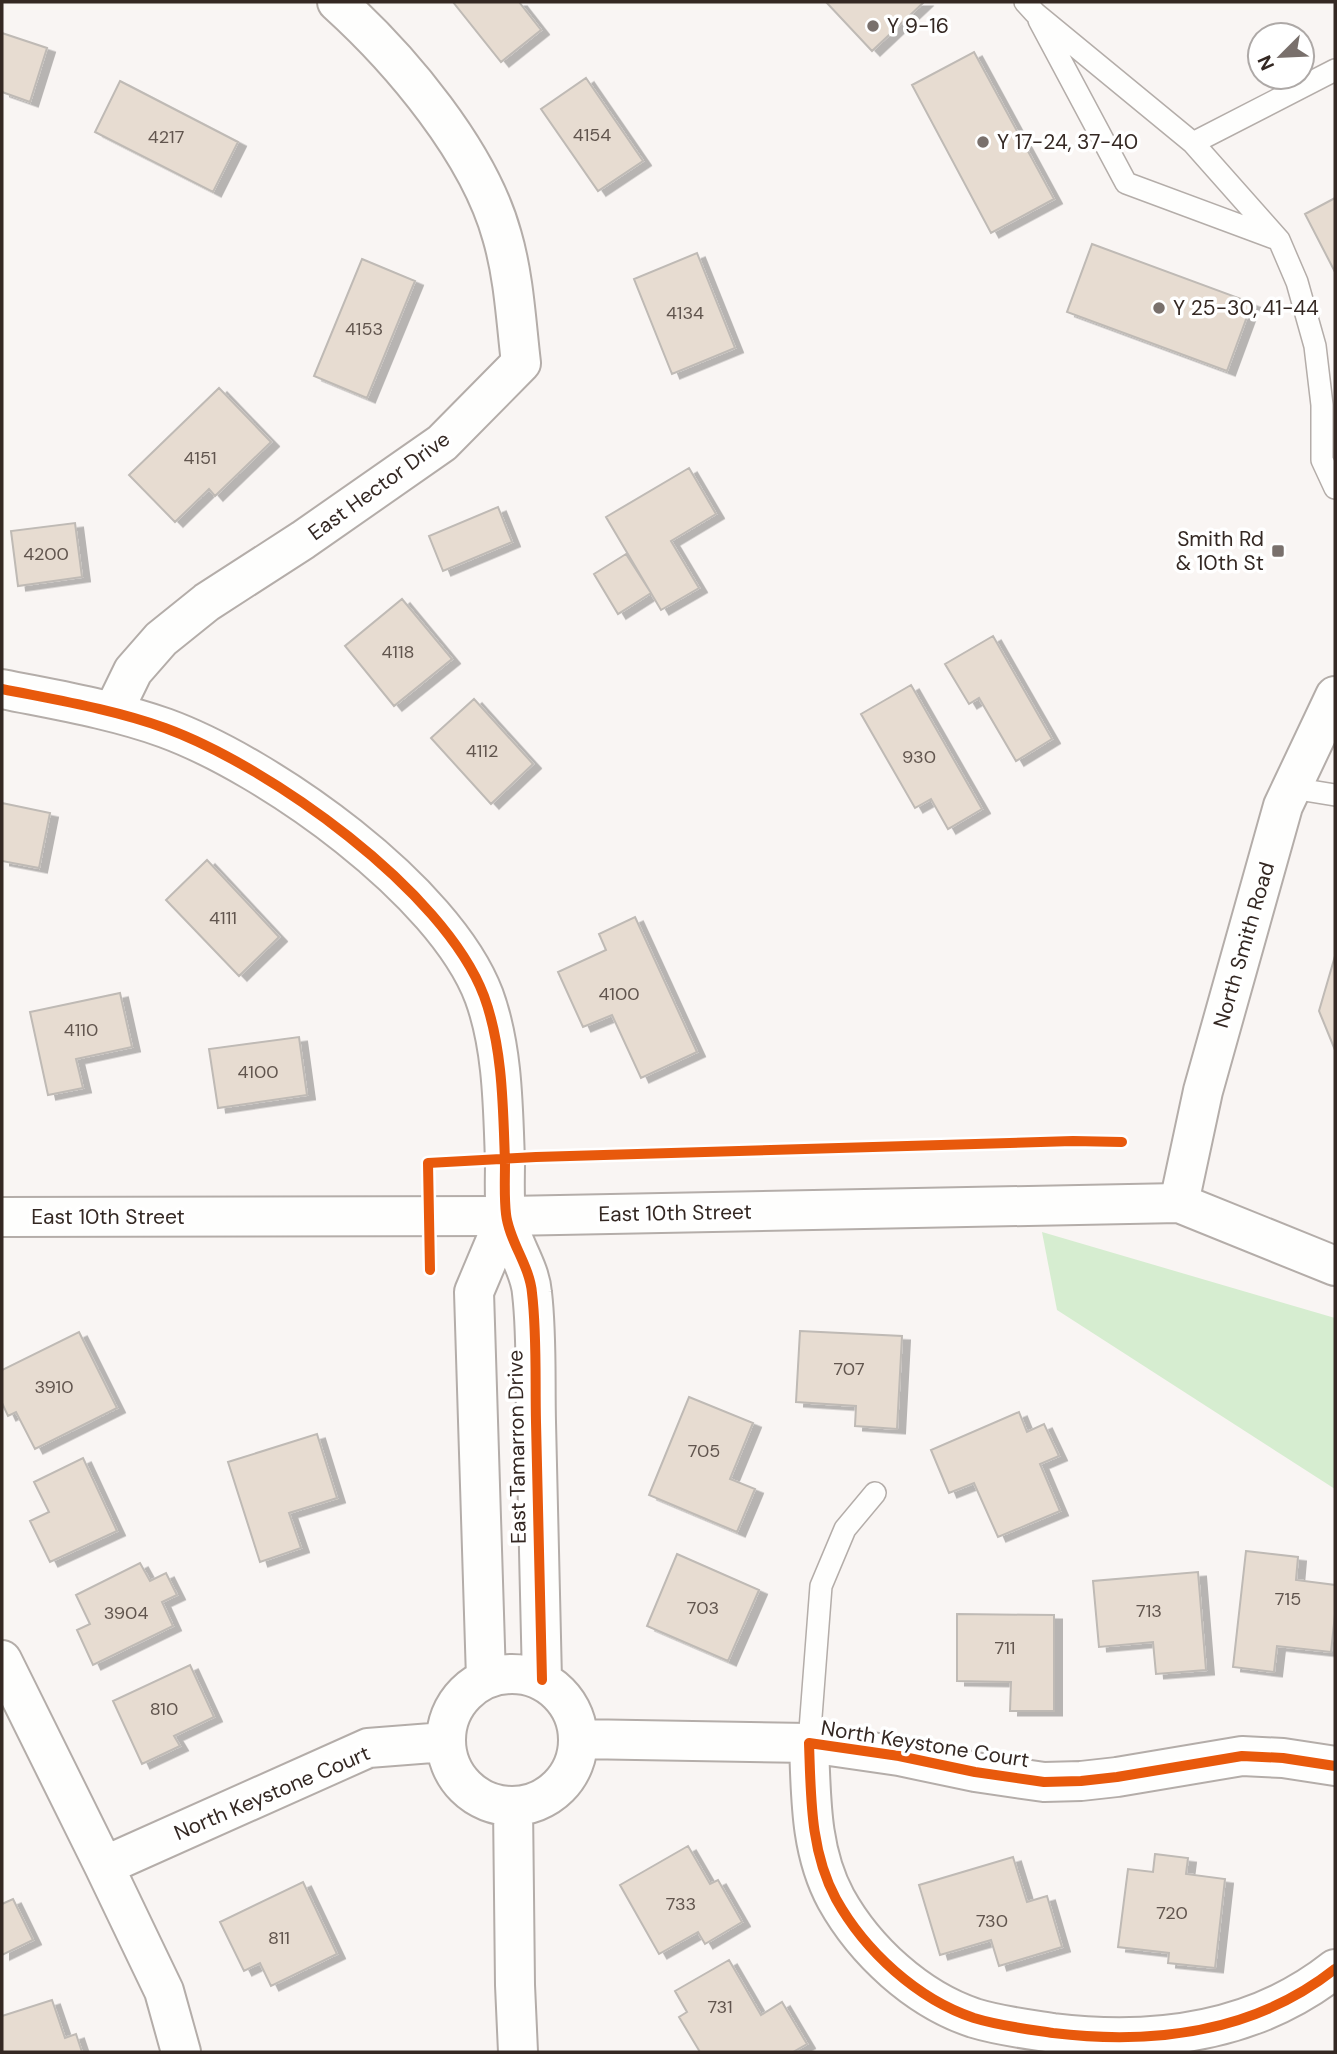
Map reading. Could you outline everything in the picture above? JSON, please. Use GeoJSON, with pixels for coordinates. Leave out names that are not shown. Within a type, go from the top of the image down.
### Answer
{"type":"FeatureCollection","features":[{"type":"Feature","properties":{"kind":"street","name":"East Hector Drive"},"geometry":{"type":"LineString","coordinates":[[113,712],[133,671],[160,639],[207,602],[303,540],[443,443],[521,363],[509,262],[501,233],[473,169],[420,90],[357,19],[337,2]]}},
{"type":"Feature","properties":{"kind":"street"},"geometry":{"type":"LineString","coordinates":[[2,689],[113,712],[163,727],[215,748],[331,823],[399,881],[445,929],[469,964],[484,997],[492,1025],[498,1059],[506,1216]]}},
{"type":"Feature","properties":{"kind":"street","name":"North Smith Road"},"geometry":{"type":"LineString","coordinates":[[1179,1203],[1207,1078],[1283,806],[1335,696]]}},
{"type":"Feature","properties":{"kind":"street","name":"East 10th Street"},"geometry":{"type":"LineString","coordinates":[[2,1217],[506,1216],[1179,1203],[1335,1266]]}},
{"type":"Feature","properties":{"kind":"street","name":"East Tamarron Drive"},"geometry":{"type":"LineString","coordinates":[[486,1678],[474,1292],[506,1216]]}},
{"type":"Feature","properties":{"kind":"street","name":"East Tamarron Drive"},"geometry":{"type":"LineString","coordinates":[[506,1216],[532,1290],[542,1680]]}},
{"type":"Feature","properties":{"kind":"street"},"geometry":{"type":"LineString","coordinates":[[2,1660],[164,1991],[181,2052]]}},
{"type":"Feature","properties":{"kind":"street"},"geometry":{"type":"LineString","coordinates":[[504,1673],[524,1674],[542,1680],[565,1699],[578,1724],[577,1757],[570,1774],[559,1788],[544,1799],[527,1805],[490,1803],[472,1793],[458,1779],[449,1762],[445,1742],[448,1722],[456,1704],[469,1689],[486,1678],[504,1673]]}},
{"type":"Feature","properties":{"kind":"street","name":"North Keystone Court"},"geometry":{"type":"LineString","coordinates":[[579,1739],[809,1743],[1044,1782],[1117,1777],[1242,1756],[1283,1758],[1335,1766]]}},
{"type":"Feature","properties":{"kind":"street","name":"North Keystone Court"},"geometry":{"type":"LineString","coordinates":[[104,1866],[368,1748],[445,1742]]}},
{"type":"Feature","properties":{"kind":"street","name":"North Keystone Court"},"geometry":{"type":"LineString","coordinates":[[809,1743],[810,1800],[816,1844],[835,1897],[854,1928],[881,1961],[911,1984],[973,2018],[1013,2028],[1067,2035],[1122,2038],[1170,2036],[1207,2030],[1247,2016],[1289,1998],[1335,1969]]}},
{"type":"Feature","properties":{"kind":"street"},"geometry":{"type":"LineString","coordinates":[[513,1806],[518,2052]]}},
{"type":"Feature","properties":{"kind":"lane"},"geometry":{"type":"LineString","coordinates":[[1030,7],[1193,142],[1279,240],[1297,282],[1315,346],[1322,405],[1322,460],[1335,488]]}},
{"type":"Feature","properties":{"kind":"lane"},"geometry":{"type":"LineString","coordinates":[[1030,7],[1126,183],[1279,240]]}},
{"type":"Feature","properties":{"kind":"lane"},"geometry":{"type":"LineString","coordinates":[[1193,142],[1335,70]]}},
{"type":"Feature","properties":{"kind":"lane"},"geometry":{"type":"LineString","coordinates":[[1292,788],[1335,795]]}},
{"type":"Feature","properties":{"kind":"lane"},"geometry":{"type":"LineString","coordinates":[[809,1743],[821,1586],[845,1529],[875,1493]]}},
{"type":"Feature","properties":{"kind":"green space"},"geometry":{"type":"Polygon","coordinates":[[[1042,1232],[1335,1318],[1335,1489],[1057,1310],[1042,1232]]]}},
{"type":"Feature","properties":{"kind":"building"},"geometry":{"type":"Polygon","coordinates":[[[453,2],[519,2],[541,30],[501,62],[453,2]]]}},
{"type":"Feature","properties":{"kind":"building","name":"Y 9-16"},"geometry":{"type":"Polygon","coordinates":[[[826,2],[924,2],[872,51],[826,2]]]}},
{"type":"Feature","properties":{"kind":"building"},"geometry":{"type":"Polygon","coordinates":[[[2,33],[47,48],[30,102],[2,92],[2,33]]]}},
{"type":"Feature","properties":{"kind":"building","name":"Y 17-24, 37-40"},"geometry":{"type":"Polygon","coordinates":[[[974,52],[1054,199],[991,233],[912,85],[974,52]]]}},
{"type":"Feature","properties":{"kind":"building"},"geometry":{"type":"Polygon","coordinates":[[[586,78],[643,161],[598,191],[541,109],[586,78]]]}},
{"type":"Feature","properties":{"kind":"building"},"geometry":{"type":"Polygon","coordinates":[[[120,81],[238,142],[213,192],[95,132],[120,81]]]}},
{"type":"Feature","properties":{"kind":"building"},"geometry":{"type":"Polygon","coordinates":[[[1335,198],[1335,272],[1305,214],[1335,198]]]}},
{"type":"Feature","properties":{"kind":"building","name":"Y 25-30, 41-44"},"geometry":{"type":"Polygon","coordinates":[[[1092,244],[1252,303],[1227,371],[1067,312],[1092,244]]]}},
{"type":"Feature","properties":{"kind":"building"},"geometry":{"type":"Polygon","coordinates":[[[697,253],[735,348],[672,374],[634,279],[697,253]]]}},
{"type":"Feature","properties":{"kind":"building"},"geometry":{"type":"Polygon","coordinates":[[[362,259],[415,281],[367,398],[314,376],[362,259]]]}},
{"type":"Feature","properties":{"kind":"building"},"geometry":{"type":"Polygon","coordinates":[[[219,388],[271,442],[215,496],[209,489],[175,522],[129,475],[219,388]]]}},
{"type":"Feature","properties":{"kind":"building"},"geometry":{"type":"Polygon","coordinates":[[[689,468],[716,514],[671,541],[699,588],[661,610],[606,517],[689,468]]]}},
{"type":"Feature","properties":{"kind":"building"},"geometry":{"type":"Polygon","coordinates":[[[498,507],[512,542],[443,571],[429,536],[498,507]]]}},
{"type":"Feature","properties":{"kind":"building"},"geometry":{"type":"Polygon","coordinates":[[[75,523],[82,577],[18,586],[11,531],[75,523]]]}},
{"type":"Feature","properties":{"kind":"building"},"geometry":{"type":"Polygon","coordinates":[[[626,554],[651,593],[618,614],[594,574],[626,554]]]}},
{"type":"Feature","properties":{"kind":"building"},"geometry":{"type":"Polygon","coordinates":[[[402,599],[452,659],[394,706],[345,646],[402,599]]]}},
{"type":"Feature","properties":{"kind":"building"},"geometry":{"type":"Polygon","coordinates":[[[993,636],[1052,739],[1016,761],[979,698],[969,704],[945,664],[993,636]]]}},
{"type":"Feature","properties":{"kind":"building"},"geometry":{"type":"Polygon","coordinates":[[[911,685],[982,809],[948,829],[931,799],[915,808],[861,714],[911,685]]]}},
{"type":"Feature","properties":{"kind":"building"},"geometry":{"type":"Polygon","coordinates":[[[474,699],[533,764],[491,804],[431,738],[474,699]]]}},
{"type":"Feature","properties":{"kind":"building"},"geometry":{"type":"Polygon","coordinates":[[[2,803],[50,813],[39,868],[2,861],[2,803]]]}},
{"type":"Feature","properties":{"kind":"building"},"geometry":{"type":"Polygon","coordinates":[[[207,860],[279,937],[239,976],[166,900],[207,860]]]}},
{"type":"Feature","properties":{"kind":"building"},"geometry":{"type":"Polygon","coordinates":[[[635,917],[697,1052],[641,1078],[612,1015],[583,1027],[558,972],[606,950],[599,934],[635,917]]]}},
{"type":"Feature","properties":{"kind":"building"},"geometry":{"type":"Polygon","coordinates":[[[1335,956],[1335,1050],[1319,1011],[1335,956]]]}},
{"type":"Feature","properties":{"kind":"building"},"geometry":{"type":"Polygon","coordinates":[[[120,993],[132,1047],[76,1059],[83,1088],[48,1095],[30,1012],[120,993]]]}},
{"type":"Feature","properties":{"kind":"building"},"geometry":{"type":"Polygon","coordinates":[[[299,1037],[307,1095],[218,1108],[209,1049],[299,1037]]]}},
{"type":"Feature","properties":{"kind":"building"},"geometry":{"type":"Polygon","coordinates":[[[800,1331],[902,1336],[897,1429],[855,1426],[856,1406],[796,1402],[800,1331]]]}},
{"type":"Feature","properties":{"kind":"building"},"geometry":{"type":"Polygon","coordinates":[[[79,1332],[117,1408],[35,1449],[16,1412],[8,1416],[2,1403],[2,1370],[79,1332]]]}},
{"type":"Feature","properties":{"kind":"building"},"geometry":{"type":"Polygon","coordinates":[[[689,1397],[753,1423],[730,1479],[755,1489],[737,1532],[649,1495],[689,1397]]]}},
{"type":"Feature","properties":{"kind":"building"},"geometry":{"type":"Polygon","coordinates":[[[1019,1412],[1027,1432],[1044,1424],[1059,1456],[1040,1464],[1060,1511],[998,1537],[974,1483],[949,1493],[931,1450],[1019,1412]]]}},
{"type":"Feature","properties":{"kind":"building"},"geometry":{"type":"Polygon","coordinates":[[[317,1434],[337,1498],[289,1513],[301,1548],[260,1562],[228,1462],[317,1434]]]}},
{"type":"Feature","properties":{"kind":"building"},"geometry":{"type":"Polygon","coordinates":[[[83,1458],[117,1531],[50,1562],[30,1521],[49,1512],[34,1482],[83,1458]]]}},
{"type":"Feature","properties":{"kind":"building"},"geometry":{"type":"Polygon","coordinates":[[[1246,1551],[1298,1557],[1296,1580],[1335,1585],[1331,1652],[1277,1646],[1274,1672],[1233,1667],[1246,1551]]]}},
{"type":"Feature","properties":{"kind":"building"},"geometry":{"type":"Polygon","coordinates":[[[677,1554],[759,1590],[728,1661],[647,1626],[677,1554]]]}},
{"type":"Feature","properties":{"kind":"building"},"geometry":{"type":"Polygon","coordinates":[[[140,1563],[150,1581],[166,1573],[177,1595],[162,1602],[173,1626],[93,1665],[77,1630],[90,1624],[76,1595],[140,1563]]]}},
{"type":"Feature","properties":{"kind":"building"},"geometry":{"type":"Polygon","coordinates":[[[1198,1572],[1206,1670],[1156,1674],[1153,1642],[1099,1647],[1093,1581],[1198,1572]]]}},
{"type":"Feature","properties":{"kind":"building"},"geometry":{"type":"Polygon","coordinates":[[[957,1614],[1054,1615],[1054,1711],[1010,1711],[1011,1682],[957,1681],[957,1614]]]}},
{"type":"Feature","properties":{"kind":"building"},"geometry":{"type":"Polygon","coordinates":[[[190,1665],[214,1717],[174,1736],[180,1746],[142,1764],[113,1701],[190,1665]]]}},
{"type":"Feature","properties":{"kind":"building"},"geometry":{"type":"Polygon","coordinates":[[[688,1846],[710,1884],[718,1880],[742,1922],[705,1944],[698,1932],[659,1954],[620,1885],[688,1846]]]}},
{"type":"Feature","properties":{"kind":"building"},"geometry":{"type":"Polygon","coordinates":[[[1155,1854],[1188,1858],[1186,1874],[1225,1879],[1215,1968],[1168,1963],[1169,1953],[1118,1947],[1128,1869],[1153,1872],[1155,1854]]]}},
{"type":"Feature","properties":{"kind":"building"},"geometry":{"type":"Polygon","coordinates":[[[1013,1857],[1027,1902],[1047,1896],[1062,1947],[999,1966],[991,1940],[940,1955],[919,1885],[1013,1857]]]}},
{"type":"Feature","properties":{"kind":"building"},"geometry":{"type":"Polygon","coordinates":[[[303,1882],[337,1954],[271,1986],[260,1963],[244,1971],[220,1922],[303,1882]]]}},
{"type":"Feature","properties":{"kind":"building"},"geometry":{"type":"Polygon","coordinates":[[[13,1899],[33,1940],[2,1955],[2,1904],[13,1899]]]}},
{"type":"Feature","properties":{"kind":"building"},"geometry":{"type":"Polygon","coordinates":[[[729,1960],[761,2015],[782,2002],[807,2044],[793,2052],[700,2052],[679,2017],[687,2012],[675,1991],[729,1960]]]}},
{"type":"Feature","properties":{"kind":"building"},"geometry":{"type":"Polygon","coordinates":[[[52,2000],[65,2038],[76,2034],[82,2052],[2,2052],[2,2016],[52,2000]]]}},
{"type":"Feature","properties":{"kind":"cycle path"},"geometry":{"type":"LineString","coordinates":[[2,689],[145,721],[207,746],[253,771],[348,836],[393,875],[432,915],[463,956],[484,996],[495,1036],[502,1099],[506,1214],[511,1234],[528,1273],[532,1293],[542,1680]]}},
{"type":"Feature","properties":{"kind":"cycle path"},"geometry":{"type":"LineString","coordinates":[[430,1270],[428,1163],[536,1157],[1073,1141],[1122,1142]]}},
{"type":"Feature","properties":{"kind":"cycle path"},"geometry":{"type":"LineString","coordinates":[[1335,1766],[1283,1758],[1242,1756],[1117,1777],[1044,1782],[809,1743],[817,1843],[827,1881],[836,1899],[862,1937],[894,1971],[932,1999],[953,2010],[994,2023],[1053,2033],[1128,2037],[1165,2035],[1237,2021],[1271,2008],[1304,1991],[1335,1969]]}},
{"type":"Feature","properties":{"kind":"place","name":"Y 9-16"},"geometry":{"type":"Point","coordinates":[873,26]}},
{"type":"Feature","properties":{"kind":"place","name":"Y 17-24, 37-40"},"geometry":{"type":"Point","coordinates":[983,142]}},
{"type":"Feature","properties":{"kind":"place","name":"Y 25-30, 41-44"},"geometry":{"type":"Point","coordinates":[1159,308]}},
{"type":"Feature","properties":{"kind":"place","name":"Smith Rd & 10th St"},"geometry":{"type":"Point","coordinates":[1278,551]}}]}
